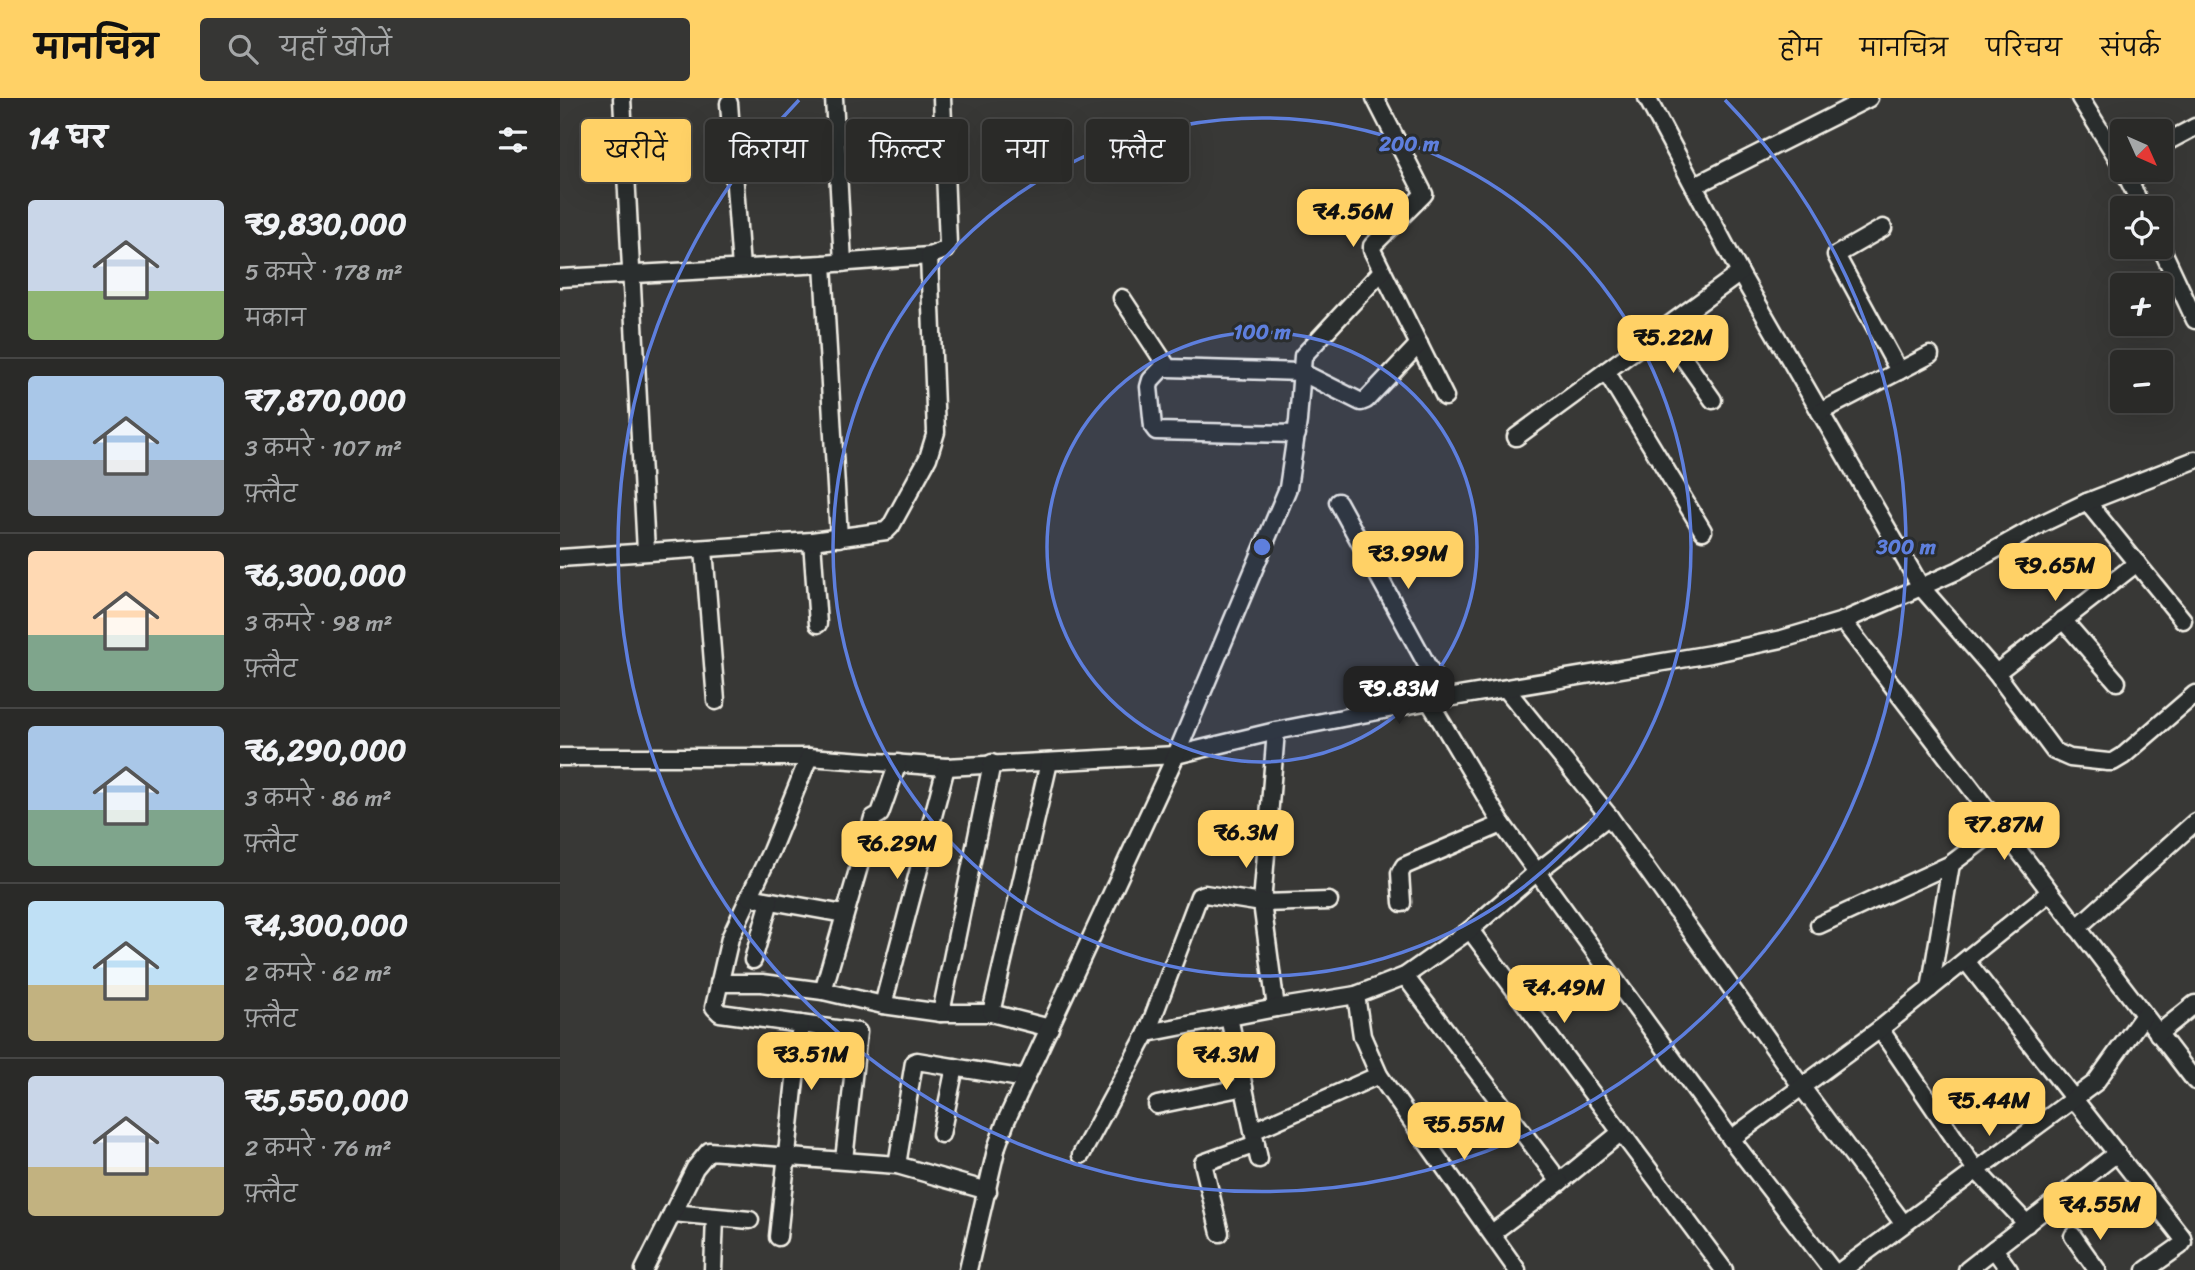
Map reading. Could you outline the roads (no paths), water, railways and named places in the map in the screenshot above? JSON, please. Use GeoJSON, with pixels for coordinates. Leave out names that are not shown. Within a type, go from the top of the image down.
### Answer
{"type":"FeatureCollection","features":[{"type":"Feature","properties":{"kind":"street"},"geometry":{"type":"LineString","coordinates":[[622,98],[646,551]]}},
{"type":"Feature","properties":{"kind":"street"},"geometry":{"type":"LineString","coordinates":[[834,98],[843,263]]}},
{"type":"Feature","properties":{"kind":"street"},"geometry":{"type":"LineString","coordinates":[[560,278],[843,263],[941,253],[948,244],[942,98]]}},
{"type":"Feature","properties":{"kind":"street"},"geometry":{"type":"LineString","coordinates":[[1375,98],[1424,194],[1372,246],[1445,397]]}},
{"type":"Feature","properties":{"kind":"street"},"geometry":{"type":"LineString","coordinates":[[1647,98],[1740,273],[1921,587],[1996,673],[2054,751],[2070,758],[2108,762],[2118,760],[2195,694]]}},
{"type":"Feature","properties":{"kind":"street"},"geometry":{"type":"LineString","coordinates":[[1694,186],[1869,98]]}},
{"type":"Feature","properties":{"kind":"street"},"geometry":{"type":"LineString","coordinates":[[2080,98],[2110,146]]}},
{"type":"Feature","properties":{"kind":"street"},"geometry":{"type":"LineString","coordinates":[[729,103],[741,268]]}},
{"type":"Feature","properties":{"kind":"street"},"geometry":{"type":"LineString","coordinates":[[2174,138],[2195,127]]}},
{"type":"Feature","properties":{"kind":"street"},"geometry":{"type":"LineString","coordinates":[[1883,228],[1836,255],[1899,371]]}},
{"type":"Feature","properties":{"kind":"street"},"geometry":{"type":"LineString","coordinates":[[560,558],[812,541],[881,532],[891,527],[931,449],[936,421],[929,256]]}},
{"type":"Feature","properties":{"kind":"street"},"geometry":{"type":"LineString","coordinates":[[2167,259],[2195,320]]}},
{"type":"Feature","properties":{"kind":"street"},"geometry":{"type":"LineString","coordinates":[[823,264],[839,538]]}},
{"type":"Feature","properties":{"kind":"street"},"geometry":{"type":"LineString","coordinates":[[968,1270],[997,1146],[1176,755],[1288,488],[1297,434],[1303,356],[1382,271]]}},
{"type":"Feature","properties":{"kind":"street"},"geometry":{"type":"LineString","coordinates":[[1516,437],[1740,273]]}},
{"type":"Feature","properties":{"kind":"street"},"geometry":{"type":"LineString","coordinates":[[1122,299],[1165,365],[1172,369],[1301,372],[1364,401],[1419,344]]}},
{"type":"Feature","properties":{"kind":"street"},"geometry":{"type":"LineString","coordinates":[[1663,329],[1713,400]]}},
{"type":"Feature","properties":{"kind":"street"},"geometry":{"type":"LineString","coordinates":[[1820,412],[1930,355]]}},
{"type":"Feature","properties":{"kind":"street"},"geometry":{"type":"LineString","coordinates":[[1165,365],[1151,380],[1149,387],[1153,427],[1156,431],[1297,434]]}},
{"type":"Feature","properties":{"kind":"street"},"geometry":{"type":"LineString","coordinates":[[1606,371],[1703,531]]}},
{"type":"Feature","properties":{"kind":"street"},"geometry":{"type":"LineString","coordinates":[[560,757],[809,757],[946,767],[1176,755],[1437,700],[1711,654],[1782,639],[1843,621],[1959,570],[2041,524],[2087,502],[2195,460]]}},
{"type":"Feature","properties":{"kind":"street"},"geometry":{"type":"LineString","coordinates":[[1338,502],[1502,824],[1731,1139],[1832,1270]]}},
{"type":"Feature","properties":{"kind":"street"},"geometry":{"type":"LineString","coordinates":[[2087,502],[2183,620]]}},
{"type":"Feature","properties":{"kind":"street"},"geometry":{"type":"LineString","coordinates":[[812,541],[818,625]]}},
{"type":"Feature","properties":{"kind":"street"},"geometry":{"type":"LineString","coordinates":[[704,549],[716,701]]}},
{"type":"Feature","properties":{"kind":"street"},"geometry":{"type":"LineString","coordinates":[[1996,673],[2137,563]]}},
{"type":"Feature","properties":{"kind":"street"},"geometry":{"type":"LineString","coordinates":[[2063,620],[2117,682]]}},
{"type":"Feature","properties":{"kind":"street"},"geometry":{"type":"LineString","coordinates":[[1843,621],[2195,1081]]}},
{"type":"Feature","properties":{"kind":"street"},"geometry":{"type":"LineString","coordinates":[[1506,689],[1609,816],[1801,1086],[1903,1223]]}},
{"type":"Feature","properties":{"kind":"street"},"geometry":{"type":"LineString","coordinates":[[1276,732],[1262,903],[1276,1008]]}},
{"type":"Feature","properties":{"kind":"street"},"geometry":{"type":"LineString","coordinates":[[809,757],[771,851],[730,938],[714,1007],[718,1013],[858,1033],[844,1160]]}},
{"type":"Feature","properties":{"kind":"street"},"geometry":{"type":"LineString","coordinates":[[991,1013],[1049,762]]}},
{"type":"Feature","properties":{"kind":"street"},"geometry":{"type":"LineString","coordinates":[[823,991],[873,818],[880,814],[898,763]]}},
{"type":"Feature","properties":{"kind":"street"},"geometry":{"type":"LineString","coordinates":[[941,1013],[992,763]]}},
{"type":"Feature","properties":{"kind":"street"},"geometry":{"type":"LineString","coordinates":[[883,1005],[946,767]]}},
{"type":"Feature","properties":{"kind":"street"},"geometry":{"type":"LineString","coordinates":[[1147,1033],[1356,995],[1405,976],[1470,930],[1538,871],[1609,816]]}},
{"type":"Feature","properties":{"kind":"street"},"geometry":{"type":"LineString","coordinates":[[2077,928],[2195,822]]}},
{"type":"Feature","properties":{"kind":"street"},"geometry":{"type":"LineString","coordinates":[[1402,903],[1400,873],[1404,866],[1502,824]]}},
{"type":"Feature","properties":{"kind":"street"},"geometry":{"type":"LineString","coordinates":[[1819,925],[1951,864],[2000,827]]}},
{"type":"Feature","properties":{"kind":"street"},"geometry":{"type":"LineString","coordinates":[[1930,989],[1951,864]]}},
{"type":"Feature","properties":{"kind":"street"},"geometry":{"type":"LineString","coordinates":[[1731,1139],[1880,1028],[2050,892]]}},
{"type":"Feature","properties":{"kind":"street"},"geometry":{"type":"LineString","coordinates":[[1081,1155],[1147,1033],[1199,896],[1205,894],[1262,903],[1329,901]]}},
{"type":"Feature","properties":{"kind":"street"},"geometry":{"type":"LineString","coordinates":[[749,897],[844,914]]}},
{"type":"Feature","properties":{"kind":"street"},"geometry":{"type":"LineString","coordinates":[[753,960],[770,901]]}},
{"type":"Feature","properties":{"kind":"street"},"geometry":{"type":"LineString","coordinates":[[1470,930],[1724,1270]]}},
{"type":"Feature","properties":{"kind":"street"},"geometry":{"type":"LineString","coordinates":[[1966,961],[2182,1237],[2180,1246],[2147,1270]]}},
{"type":"Feature","properties":{"kind":"street"},"geometry":{"type":"LineString","coordinates":[[1405,976],[1560,1182]]}},
{"type":"Feature","properties":{"kind":"street"},"geometry":{"type":"LineString","coordinates":[[719,983],[762,983],[823,991],[883,1005],[941,1013],[991,1013],[1050,1028]]}},
{"type":"Feature","properties":{"kind":"street"},"geometry":{"type":"LineString","coordinates":[[1356,995],[1362,1035],[1379,1075],[1517,1270]]}},
{"type":"Feature","properties":{"kind":"street"},"geometry":{"type":"LineString","coordinates":[[2158,1034],[2195,1004]]}},
{"type":"Feature","properties":{"kind":"street"},"geometry":{"type":"LineString","coordinates":[[1842,1270],[2075,1099],[2101,1076],[2144,1015]]}},
{"type":"Feature","properties":{"kind":"street"},"geometry":{"type":"LineString","coordinates":[[1229,1017],[1256,1145]]}},
{"type":"Feature","properties":{"kind":"street"},"geometry":{"type":"LineString","coordinates":[[778,1237],[801,1024]]}},
{"type":"Feature","properties":{"kind":"street"},"geometry":{"type":"LineString","coordinates":[[1880,1028],[1976,1170],[2027,1224]]}},
{"type":"Feature","properties":{"kind":"street"},"geometry":{"type":"LineString","coordinates":[[897,1165],[914,1062],[1026,1079]]}},
{"type":"Feature","properties":{"kind":"street"},"geometry":{"type":"LineString","coordinates":[[941,1134],[955,1067]]}},
{"type":"Feature","properties":{"kind":"street"},"geometry":{"type":"LineString","coordinates":[[1220,1233],[1203,1163],[1256,1145],[1379,1075]]}},
{"type":"Feature","properties":{"kind":"street"},"geometry":{"type":"LineString","coordinates":[[1157,1105],[1244,1087]]}},
{"type":"Feature","properties":{"kind":"street"},"geometry":{"type":"LineString","coordinates":[[1492,1233],[1620,1133]]}},
{"type":"Feature","properties":{"kind":"street"},"geometry":{"type":"LineString","coordinates":[[644,1270],[695,1168],[709,1151],[897,1165],[988,1191]]}},
{"type":"Feature","properties":{"kind":"street"},"geometry":{"type":"LineString","coordinates":[[1966,1270],[2116,1153]]}},
{"type":"Feature","properties":{"kind":"street"},"geometry":{"type":"LineString","coordinates":[[672,1213],[750,1220]]}},
{"type":"Feature","properties":{"kind":"street"},"geometry":{"type":"LineString","coordinates":[[713,1270],[715,1217]]}},
{"type":"Feature","properties":{"kind":"street"},"geometry":{"type":"LineString","coordinates":[[2073,1236],[2097,1270]]}},
{"type":"Feature","properties":{"kind":"street"},"geometry":{"type":"LineString","coordinates":[[1994,1249],[2009,1270]]}}]}
